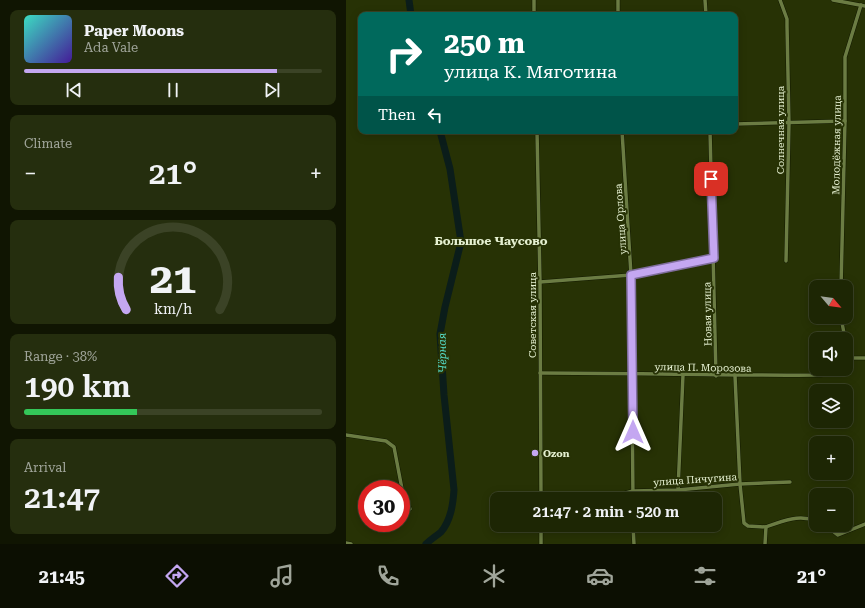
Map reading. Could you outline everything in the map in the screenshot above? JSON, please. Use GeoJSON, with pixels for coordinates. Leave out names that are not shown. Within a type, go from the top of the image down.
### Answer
{"type":"FeatureCollection","features":[{"type":"Feature","properties":{"kind":"street"},"geometry":{"type":"LineString","coordinates":[[534,0],[534,12]]}},
{"type":"Feature","properties":{"kind":"street"},"geometry":{"type":"LineString","coordinates":[[618,0],[618,12]]}},
{"type":"Feature","properties":{"kind":"street"},"geometry":{"type":"LineString","coordinates":[[705,0],[706,12]]}},
{"type":"Feature","properties":{"kind":"street","name":"Солнечная улица"},"geometry":{"type":"LineString","coordinates":[[780,0],[787,19],[789,123],[786,261]]}},
{"type":"Feature","properties":{"kind":"street"},"geometry":{"type":"LineString","coordinates":[[833,0],[863,5]]}},
{"type":"Feature","properties":{"kind":"street","name":"Молодёжная улица"},"geometry":{"type":"LineString","coordinates":[[841,280],[845,57],[863,5]]}},
{"type":"Feature","properties":{"kind":"street"},"geometry":{"type":"LineString","coordinates":[[738,124],[845,121]]}},
{"type":"Feature","properties":{"kind":"street","name":"Советская улица"},"geometry":{"type":"LineString","coordinates":[[537,134],[540,282],[541,492]]}},
{"type":"Feature","properties":{"kind":"street","name":"улица Орлова"},"geometry":{"type":"LineString","coordinates":[[622,134],[631,275],[633,491]]}},
{"type":"Feature","properties":{"kind":"street","name":"Новая улица"},"geometry":{"type":"LineString","coordinates":[[710,134],[716,376]]}},
{"type":"Feature","properties":{"kind":"street"},"geometry":{"type":"LineString","coordinates":[[540,282],[631,275],[714,258]]}},
{"type":"Feature","properties":{"kind":"street"},"geometry":{"type":"LineString","coordinates":[[853,359],[865,358]]}},
{"type":"Feature","properties":{"kind":"street","name":"улица П. Морозова"},"geometry":{"type":"LineString","coordinates":[[540,373],[633,373],[716,376],[809,375]]}},
{"type":"Feature","properties":{"kind":"street"},"geometry":{"type":"LineString","coordinates":[[678,490],[683,375]]}},
{"type":"Feature","properties":{"kind":"street"},"geometry":{"type":"LineString","coordinates":[[735,376],[740,484],[744,523],[748,526],[766,527],[787,519],[809,518]]}},
{"type":"Feature","properties":{"kind":"street"},"geometry":{"type":"LineString","coordinates":[[346,435],[386,441],[394,448],[400,480]]}},
{"type":"Feature","properties":{"kind":"street","name":"улица Пичугина"},"geometry":{"type":"LineString","coordinates":[[629,492],[790,482]]}},
{"type":"Feature","properties":{"kind":"street"},"geometry":{"type":"LineString","coordinates":[[853,529],[865,524]]}},
{"type":"Feature","properties":{"kind":"street"},"geometry":{"type":"LineString","coordinates":[[765,544],[766,527]]}},
{"type":"Feature","properties":{"kind":"street"},"geometry":{"type":"LineString","coordinates":[[541,532],[541,544]]}},
{"type":"Feature","properties":{"kind":"street"},"geometry":{"type":"LineString","coordinates":[[634,532],[634,544]]}},
{"type":"Feature","properties":{"kind":"street"},"geometry":{"type":"LineString","coordinates":[[834,532],[838,535],[845,532]]}},
{"type":"Feature","properties":{"kind":"street"},"geometry":{"type":"LineString","coordinates":[[346,543],[351,544]]}},
{"type":"Feature","properties":{"kind":"waterway","name":"Чёрная"},"geometry":{"type":"LineString","coordinates":[[409,0],[411,12]]}},
{"type":"Feature","properties":{"kind":"waterway","name":"Чёрная"},"geometry":{"type":"LineString","coordinates":[[426,544],[441,532],[447,522],[452,506],[454,490],[444,395],[440,334],[461,242],[450,169],[441,134]]}},
{"type":"Feature","properties":{"kind":"place","name":"Ozon"},"geometry":{"type":"Point","coordinates":[535,453]}},
{"type":"Feature","properties":{"kind":"district","name":"Большое Чаусово"},"geometry":{"type":"Point","coordinates":[491,241]}},
{"type":"Feature","properties":{"kind":"route"},"geometry":{"type":"LineString","coordinates":[[633,432],[631,275],[714,258],[711,179]]}}]}
